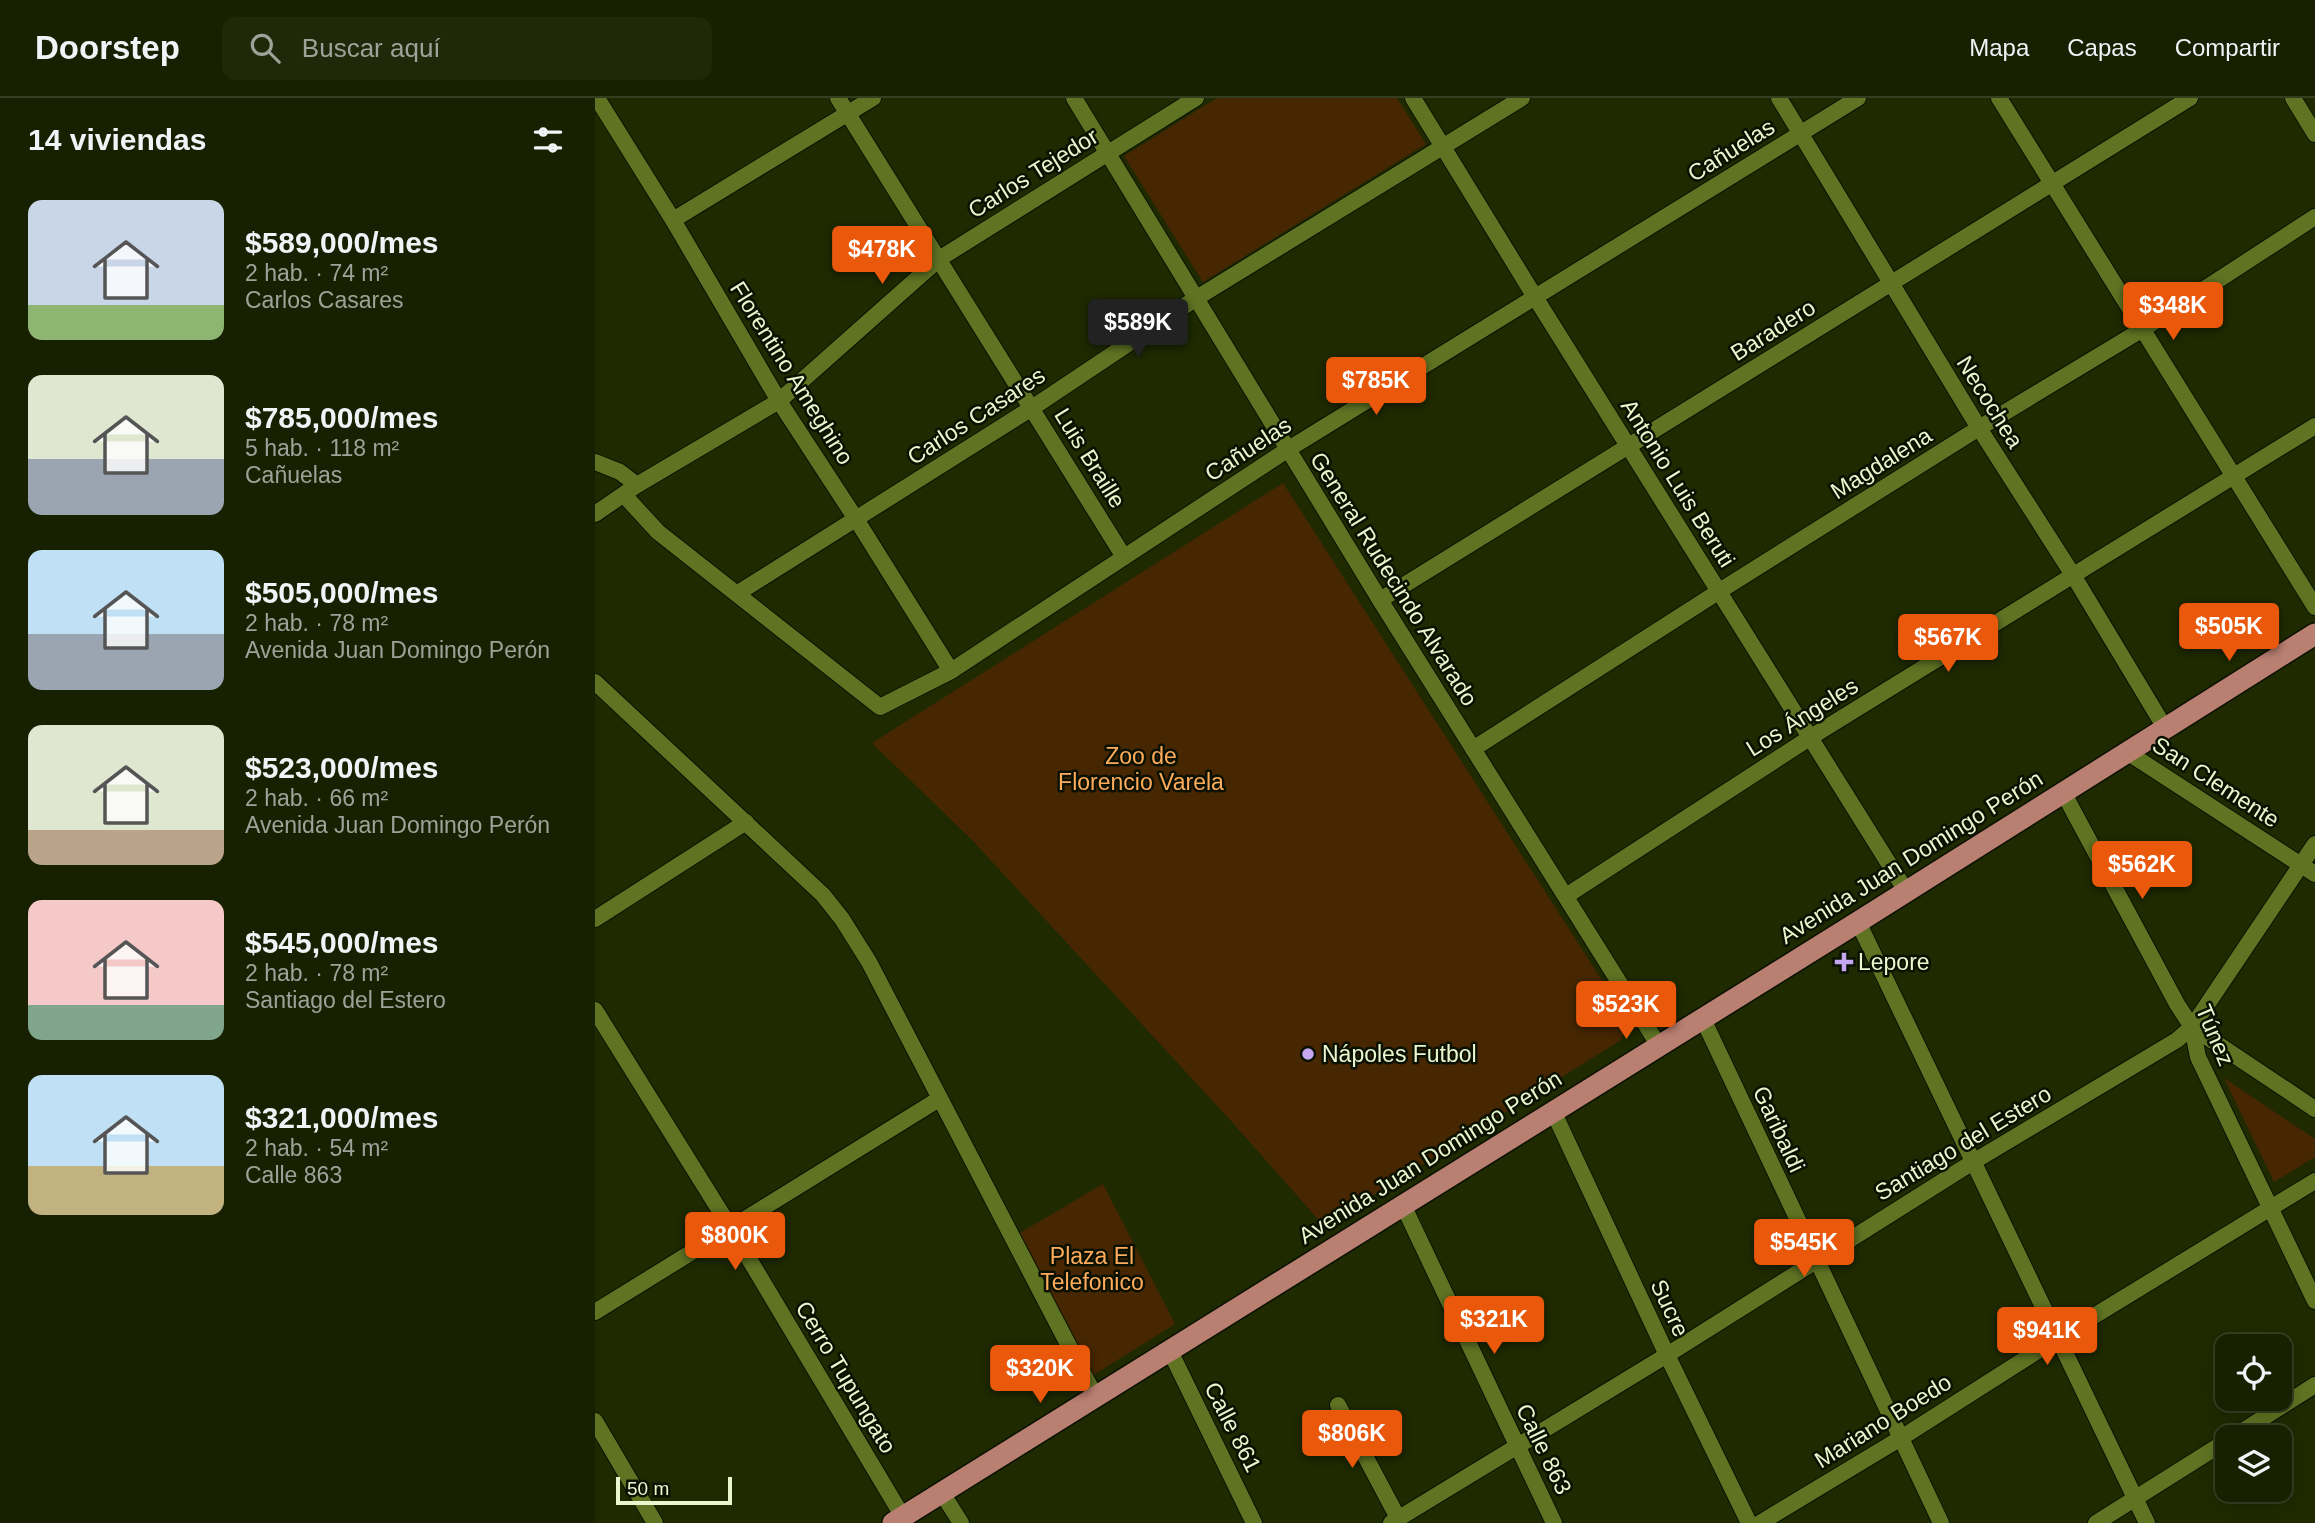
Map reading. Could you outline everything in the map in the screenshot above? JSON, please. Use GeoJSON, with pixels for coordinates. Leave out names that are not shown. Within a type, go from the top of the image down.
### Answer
{"type":"FeatureCollection","features":[{"type":"Feature","properties":{"kind":"main road","name":"Avenida Juan Domingo Perón"},"geometry":{"type":"LineString","coordinates":[[898,1520],[2165,728],[2312,642]]}},
{"type":"Feature","properties":{"kind":"street","name":"Florentino Ameghino"},"geometry":{"type":"LineString","coordinates":[[597,98],[673,220],[779,401],[951,671]]}},
{"type":"Feature","properties":{"kind":"street","name":"Luis Braille"},"geometry":{"type":"LineString","coordinates":[[838,98],[1124,557]]}},
{"type":"Feature","properties":{"kind":"street"},"geometry":{"type":"LineString","coordinates":[[673,220],[873,98]]}},
{"type":"Feature","properties":{"kind":"street","name":"General Rudecindo Alvarado"},"geometry":{"type":"LineString","coordinates":[[1073,98],[1287,450],[1659,1046]]}},
{"type":"Feature","properties":{"kind":"street","name":"Carlos Tejedor"},"geometry":{"type":"LineString","coordinates":[[595,514],[779,401],[939,260],[1196,98]]}},
{"type":"Feature","properties":{"kind":"street","name":"Antonio Luis Beruti"},"geometry":{"type":"LineString","coordinates":[[1413,98],[1906,891]]}},
{"type":"Feature","properties":{"kind":"street","name":"Carlos Casares"},"geometry":{"type":"LineString","coordinates":[[738,593],[1032,408],[1195,299],[1522,98]]}},
{"type":"Feature","properties":{"kind":"street","name":"Necochea"},"geometry":{"type":"LineString","coordinates":[[1779,98],[2165,728]]}},
{"type":"Feature","properties":{"kind":"street","name":"Cañuelas"},"geometry":{"type":"LineString","coordinates":[[738,593],[880,707],[951,671],[1287,450],[1858,98]]}},
{"type":"Feature","properties":{"kind":"street"},"geometry":{"type":"LineString","coordinates":[[1999,98],[2315,607]]}},
{"type":"Feature","properties":{"kind":"street","name":"Baradero"},"geometry":{"type":"LineString","coordinates":[[1380,600],[2190,98]]}},
{"type":"Feature","properties":{"kind":"street"},"geometry":{"type":"LineString","coordinates":[[2293,98],[2315,134]]}},
{"type":"Feature","properties":{"kind":"street"},"geometry":{"type":"LineString","coordinates":[[595,130],[609,121]]}},
{"type":"Feature","properties":{"kind":"street","name":"Magdalena"},"geometry":{"type":"LineString","coordinates":[[1473,749],[1979,428],[2143,329],[2315,217]]}},
{"type":"Feature","properties":{"kind":"street","name":"Los Ángeles"},"geometry":{"type":"LineString","coordinates":[[1566,896],[1811,737],[2315,426]]}},
{"type":"Feature","properties":{"kind":"street"},"geometry":{"type":"LineString","coordinates":[[595,462],[620,472],[658,532],[738,593]]}},
{"type":"Feature","properties":{"kind":"street"},"geometry":{"type":"LineString","coordinates":[[595,682],[823,895],[842,919],[869,962],[1095,1396]]}},
{"type":"Feature","properties":{"kind":"street","name":"San Clemente"},"geometry":{"type":"LineString","coordinates":[[2127,752],[2308,869]]}},
{"type":"Feature","properties":{"kind":"street","name":"Túnez"},"geometry":{"type":"LineString","coordinates":[[2063,792],[2192,1027],[2198,1057],[2315,1301]]}},
{"type":"Feature","properties":{"kind":"street"},"geometry":{"type":"LineString","coordinates":[[595,919],[746,822]]}},
{"type":"Feature","properties":{"kind":"street","name":"Santiago del Estero"},"geometry":{"type":"LineString","coordinates":[[1395,1521],[1667,1355],[1973,1161],[2177,1040],[2192,1027],[2308,869],[2315,844]]}},
{"type":"Feature","properties":{"kind":"street"},"geometry":{"type":"LineString","coordinates":[[1858,922],[2147,1523]]}},
{"type":"Feature","properties":{"kind":"street","name":"Cerro Tupungato"},"geometry":{"type":"LineString","coordinates":[[595,1010],[730,1227],[898,1520]]}},
{"type":"Feature","properties":{"kind":"street","name":"Garibaldi"},"geometry":{"type":"LineString","coordinates":[[1703,1019],[1941,1523]]}},
{"type":"Feature","properties":{"kind":"street"},"geometry":{"type":"LineString","coordinates":[[2192,1027],[2315,1109]]}},
{"type":"Feature","properties":{"kind":"street"},"geometry":{"type":"LineString","coordinates":[[595,1312],[939,1099]]}},
{"type":"Feature","properties":{"kind":"street","name":"Sucre"},"geometry":{"type":"LineString","coordinates":[[1553,1111],[1749,1523]]}},
{"type":"Feature","properties":{"kind":"street","name":"Mariano Boedo"},"geometry":{"type":"LineString","coordinates":[[1760,1523],[2315,1181]]}},
{"type":"Feature","properties":{"kind":"street","name":"Calle 863"},"geometry":{"type":"LineString","coordinates":[[1403,1205],[1554,1523]]}},
{"type":"Feature","properties":{"kind":"street","name":"Calle 861"},"geometry":{"type":"LineString","coordinates":[[1170,1352],[1254,1523]]}},
{"type":"Feature","properties":{"kind":"street"},"geometry":{"type":"LineString","coordinates":[[2252,1425],[2315,1385]]}},
{"type":"Feature","properties":{"kind":"street"},"geometry":{"type":"LineString","coordinates":[[1338,1405],[1395,1521]]}},
{"type":"Feature","properties":{"kind":"street"},"geometry":{"type":"LineString","coordinates":[[595,1420],[655,1523]]}},
{"type":"Feature","properties":{"kind":"street"},"geometry":{"type":"LineString","coordinates":[[2095,1523],[2215,1448]]}},
{"type":"Feature","properties":{"kind":"street"},"geometry":{"type":"LineString","coordinates":[[942,1493],[961,1523]]}},
{"type":"Feature","properties":{"kind":"green space"},"geometry":{"type":"Polygon","coordinates":[[[1217,98],[1397,98],[1426,144],[1203,282],[1124,156],[1217,98]]]}},
{"type":"Feature","properties":{"kind":"green space","name":"Zoo de Florencio Varela"},"geometry":{"type":"Polygon","coordinates":[[[1283,483],[1628,1021],[1621,1040],[1324,1226],[973,841],[872,743],[1283,483]]]}},
{"type":"Feature","properties":{"kind":"green space"},"geometry":{"type":"Polygon","coordinates":[[[2224,1078],[2315,1139],[2315,1157],[2274,1182],[2224,1078]]]}},
{"type":"Feature","properties":{"kind":"green space","name":"Plaza El Telefonico"},"geometry":{"type":"Polygon","coordinates":[[[1103,1184],[1175,1324],[1092,1376],[1018,1234],[1103,1184]]]}},
{"type":"Feature","properties":{"kind":"place","name":"Lepore"},"geometry":{"type":"Point","coordinates":[1844,962]}},
{"type":"Feature","properties":{"kind":"place","name":"Nápoles Futbol"},"geometry":{"type":"Point","coordinates":[1308,1054]}}]}
